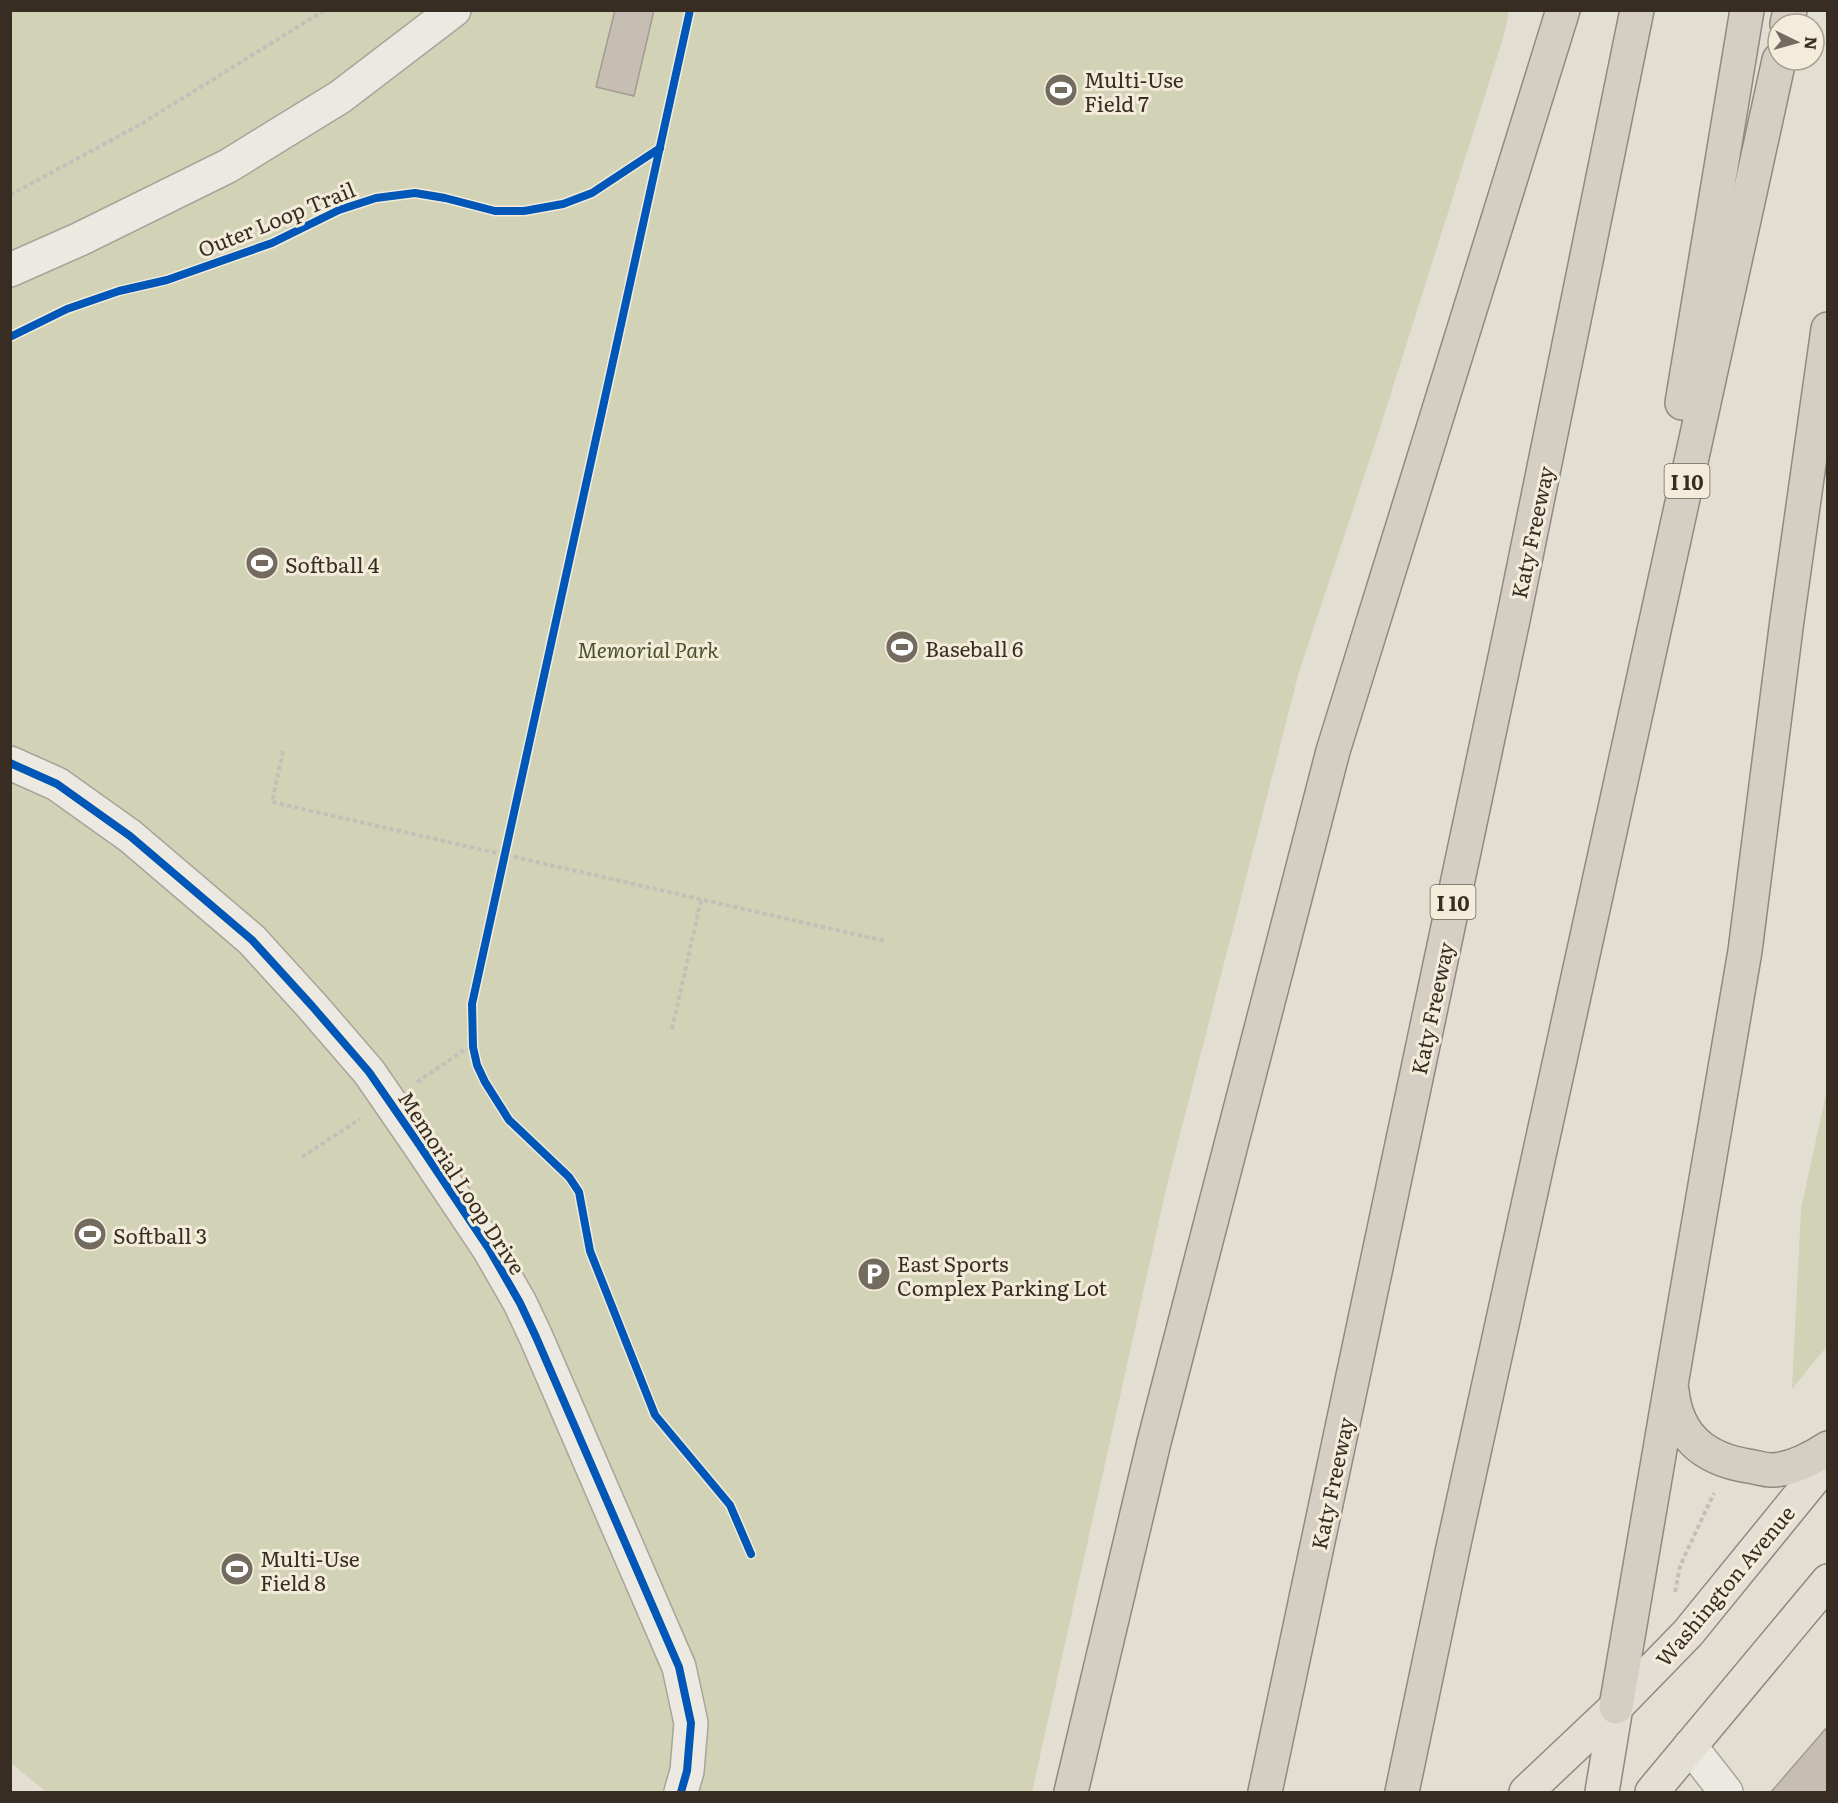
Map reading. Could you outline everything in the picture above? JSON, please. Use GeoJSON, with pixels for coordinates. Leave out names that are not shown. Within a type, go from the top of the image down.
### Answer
{"type":"FeatureCollection","features":[{"type":"Feature","properties":{"kind":"highway"},"geometry":{"type":"LineString","coordinates":[[1071,1792],[1154,1442],[1333,751],[1563,10]]}},
{"type":"Feature","properties":{"kind":"highway","name":"Katy Freeway"},"geometry":{"type":"LineString","coordinates":[[1265,1792],[1514,615],[1637,10]]}},
{"type":"Feature","properties":{"kind":"highway"},"geometry":{"type":"LineString","coordinates":[[1594,902],[1650,596],[1747,10]]}},
{"type":"Feature","properties":{"kind":"highway","name":"I 10"},"geometry":{"type":"LineString","coordinates":[[1402,1792],[1450,1560],[1776,72]]}},
{"type":"Feature","properties":{"kind":"highway"},"geometry":{"type":"LineString","coordinates":[[1616,1707],[1745,951],[1788,609],[1827,329]]}},
{"type":"Feature","properties":{"kind":"highway"},"geometry":{"type":"LineString","coordinates":[[1672,1377],[1674,1402],[1685,1433],[1703,1450],[1717,1458],[1773,1470],[1810,1460],[1827,1448]]}},
{"type":"Feature","properties":{"kind":"main road","name":"Washington Avenue"},"geometry":{"type":"LineString","coordinates":[[1526,1792],[1616,1707],[1688,1633],[1827,1461]]}},
{"type":"Feature","properties":{"kind":"main road"},"geometry":{"type":"LineString","coordinates":[[1652,1792],[1827,1581]]}},
{"type":"Feature","properties":{"kind":"main road"},"geometry":{"type":"LineString","coordinates":[[1602,1792],[1616,1707]]}},
{"type":"Feature","properties":{"kind":"street"},"geometry":{"type":"LineString","coordinates":[[10,270],[228,166],[340,97],[454,10]]}},
{"type":"Feature","properties":{"kind":"street","name":"Memorial Loop Drive"},"geometry":{"type":"LineString","coordinates":[[10,763],[57,784],[130,836],[252,940],[369,1072],[489,1249],[520,1303],[536,1337],[679,1667],[691,1723],[687,1771],[681,1792]]}},
{"type":"Feature","properties":{"kind":"street"},"geometry":{"type":"LineString","coordinates":[[1690,1746],[1726,1792]]}},
{"type":"Feature","properties":{"kind":"path"},"geometry":{"type":"LineString","coordinates":[[10,195],[141,124],[325,10]]}},
{"type":"Feature","properties":{"kind":"path"},"geometry":{"type":"LineString","coordinates":[[283,751],[272,802],[885,941]]}},
{"type":"Feature","properties":{"kind":"path"},"geometry":{"type":"LineString","coordinates":[[502,867],[507,844]]}},
{"type":"Feature","properties":{"kind":"path"},"geometry":{"type":"LineString","coordinates":[[672,1029],[701,900]]}},
{"type":"Feature","properties":{"kind":"path"},"geometry":{"type":"LineString","coordinates":[[472,1037],[475,1056]]}},
{"type":"Feature","properties":{"kind":"path"},"geometry":{"type":"LineString","coordinates":[[414,1083],[461,1052],[473,1047]]}},
{"type":"Feature","properties":{"kind":"path"},"geometry":{"type":"LineString","coordinates":[[302,1157],[361,1119]]}},
{"type":"Feature","properties":{"kind":"path"},"geometry":{"type":"LineString","coordinates":[[1675,1596],[1680,1566],[1718,1485]]}},
{"type":"Feature","properties":{"kind":"green space","name":"Memorial Park"},"geometry":{"type":"Polygon","coordinates":[[[10,11],[1509,11],[1504,35],[1380,428],[1299,672],[1167,1185],[1032,1792],[46,1792],[11,1763],[10,11]]]}},
{"type":"Feature","properties":{"kind":"green space"},"geometry":{"type":"Polygon","coordinates":[[[1827,1089],[1827,1346],[1792,1389],[1801,1209],[1827,1089]]]}},
{"type":"Feature","properties":{"kind":"building"},"geometry":{"type":"Polygon","coordinates":[[[615,10],[654,10],[634,96],[596,87],[615,10]]]}},
{"type":"Feature","properties":{"kind":"building"},"geometry":{"type":"Polygon","coordinates":[[[1828,1726],[1828,1792],[1771,1792],[1828,1726]]]}},
{"type":"Feature","properties":{"kind":"cycle path"},"geometry":{"type":"LineString","coordinates":[[690,10],[472,1004],[473,1047],[477,1065],[485,1082],[509,1120],[569,1177],[579,1192],[590,1251],[655,1415],[730,1505],[751,1554]]}},
{"type":"Feature","properties":{"kind":"cycle path","name":"Outer Loop Trail"},"geometry":{"type":"LineString","coordinates":[[10,337],[67,309],[119,291],[167,280],[272,243],[339,210],[376,198],[415,193],[495,211],[524,211],[563,204],[592,193],[660,148]]}},
{"type":"Feature","properties":{"kind":"cycle path"},"geometry":{"type":"LineString","coordinates":[[10,763],[57,784],[130,836],[252,940],[369,1072],[489,1249],[520,1303],[536,1337],[679,1667],[691,1723],[687,1771],[681,1792]]}},
{"type":"Feature","properties":{"kind":"place","name":"Multi-Use Field 7"},"geometry":{"type":"Point","coordinates":[1061,90]}},
{"type":"Feature","properties":{"kind":"place","name":"Softball 4"},"geometry":{"type":"Point","coordinates":[262,563]}},
{"type":"Feature","properties":{"kind":"place","name":"Baseball 6"},"geometry":{"type":"Point","coordinates":[902,647]}},
{"type":"Feature","properties":{"kind":"place","name":"Softball 3"},"geometry":{"type":"Point","coordinates":[90,1234]}},
{"type":"Feature","properties":{"kind":"place","name":"East Sports Complex Parking Lot"},"geometry":{"type":"Point","coordinates":[874,1274]}},
{"type":"Feature","properties":{"kind":"place","name":"Multi-Use Field 8"},"geometry":{"type":"Point","coordinates":[237,1569]}}]}
